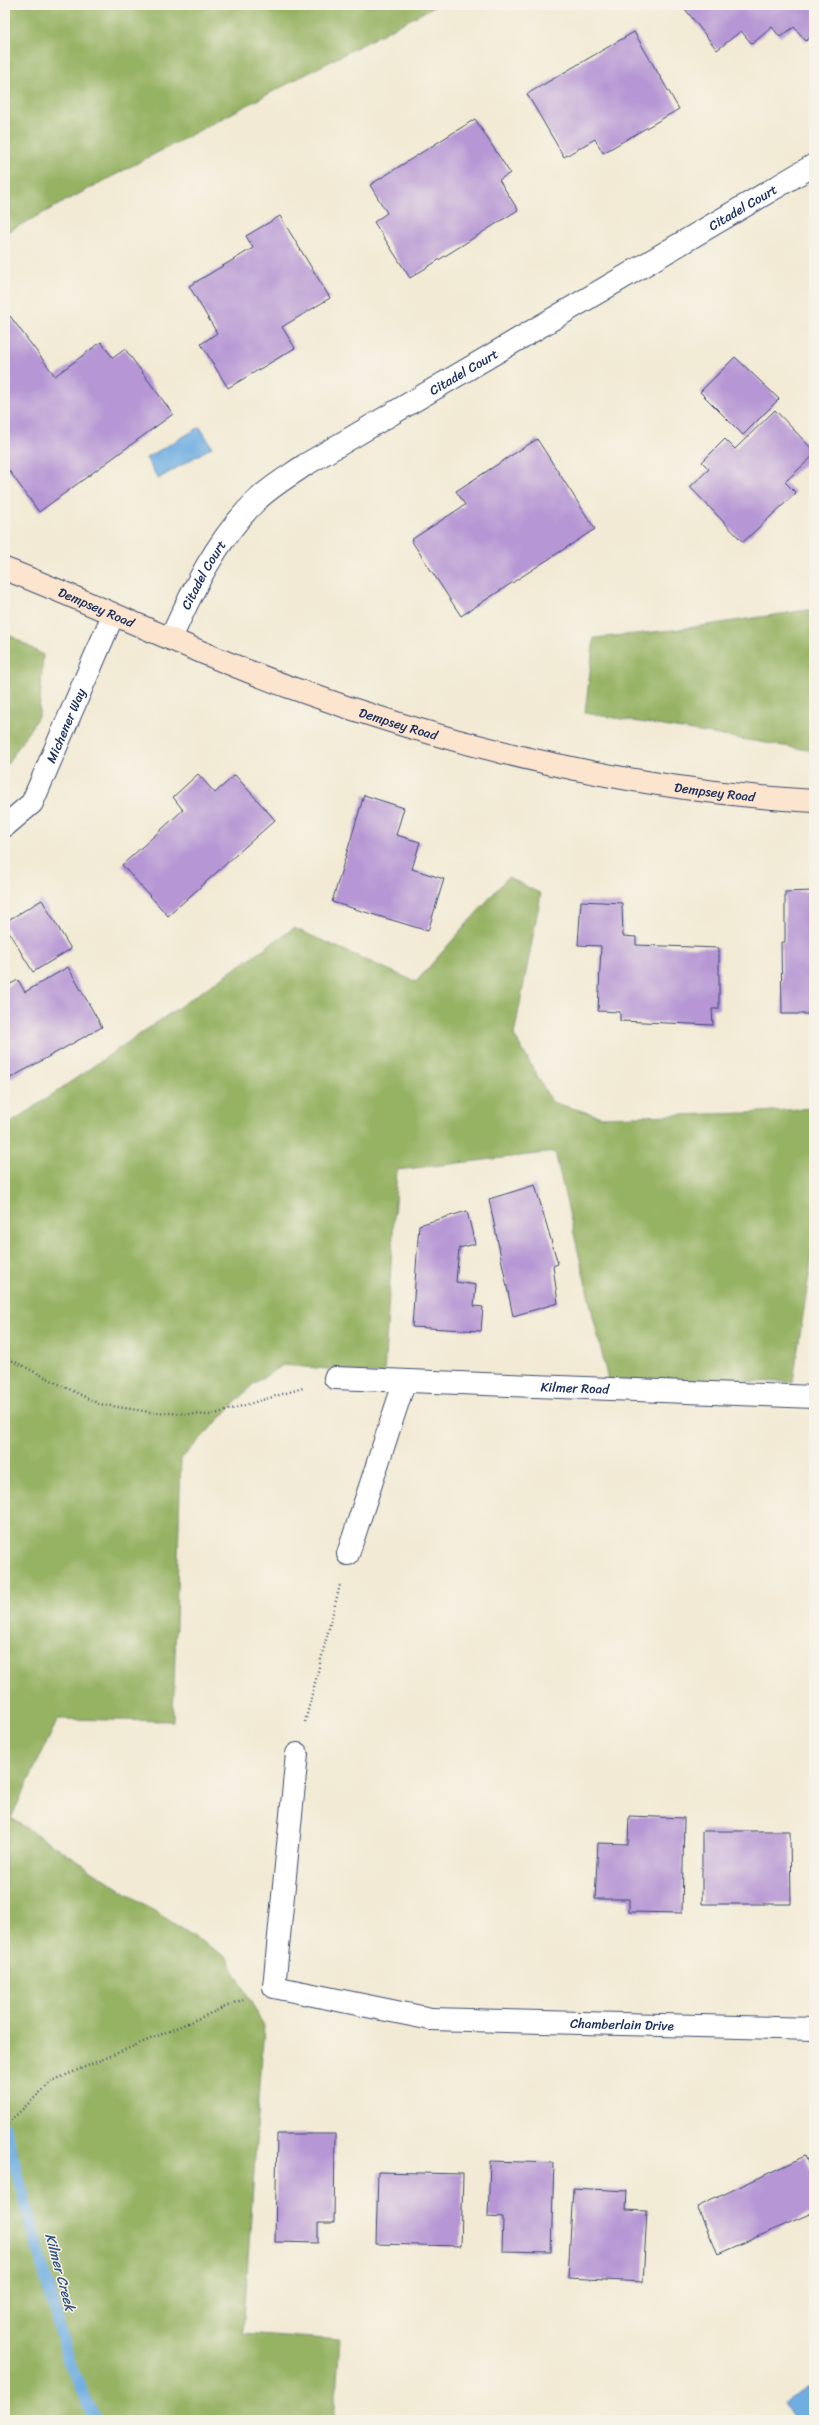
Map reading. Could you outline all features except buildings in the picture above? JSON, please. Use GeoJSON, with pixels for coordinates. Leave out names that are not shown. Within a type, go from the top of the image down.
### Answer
{"type":"FeatureCollection","features":[{"type":"Feature","properties":{"kind":"street","name":"Citadel Court"},"geometry":{"type":"LineString","coordinates":[[170,638],[224,537],[257,500],[305,465],[814,165]]}},
{"type":"Feature","properties":{"kind":"street","name":"Dempsey Road"},"geometry":{"type":"LineString","coordinates":[[5,569],[53,587],[113,616],[290,688],[379,718],[499,752],[596,773],[689,787],[814,801]]}},
{"type":"Feature","properties":{"kind":"street","name":"Michener Way"},"geometry":{"type":"LineString","coordinates":[[5,826],[32,803],[113,616]]}},
{"type":"Feature","properties":{"kind":"street","name":"Kilmer Road"},"geometry":{"type":"LineString","coordinates":[[336,1378],[404,1383],[814,1397]]}},
{"type":"Feature","properties":{"kind":"street"},"geometry":{"type":"LineString","coordinates":[[348,1554],[404,1383]]}},
{"type":"Feature","properties":{"kind":"street"},"geometry":{"type":"LineString","coordinates":[[274,1987],[297,1754]]}},
{"type":"Feature","properties":{"kind":"street","name":"Chamberlain Drive"},"geometry":{"type":"LineString","coordinates":[[274,1987],[431,2020],[814,2029]]}},
{"type":"Feature","properties":{"kind":"path"},"geometry":{"type":"LineString","coordinates":[[5,1357],[99,1404],[150,1412],[211,1415],[336,1378]]}},
{"type":"Feature","properties":{"kind":"path"},"geometry":{"type":"LineString","coordinates":[[297,1754],[348,1554]]}},
{"type":"Feature","properties":{"kind":"path"},"geometry":{"type":"LineString","coordinates":[[5,2126],[52,2082],[274,1987]]}},
{"type":"Feature","properties":{"kind":"green space"},"geometry":{"type":"Polygon","coordinates":[[[5,5],[437,5],[5,233],[5,5]]]}},
{"type":"Feature","properties":{"kind":"green space"},"geometry":{"type":"Polygon","coordinates":[[[814,609],[814,751],[585,713],[594,638],[674,630],[814,609]]]}},
{"type":"Feature","properties":{"kind":"green space"},"geometry":{"type":"Polygon","coordinates":[[[5,632],[43,655],[39,715],[5,768],[5,632]]]}},
{"type":"Feature","properties":{"kind":"green space"},"geometry":{"type":"Polygon","coordinates":[[[508,877],[541,894],[514,1035],[552,1102],[602,1117],[746,1113],[814,1108],[814,1242],[793,1382],[608,1380],[555,1152],[397,1170],[384,1374],[283,1365],[253,1384],[181,1459],[173,1721],[58,1719],[11,1818],[227,1958],[264,2026],[243,2333],[340,2340],[334,2420],[5,2420],[5,1127],[294,928],[416,982],[508,877]]]}},
{"type":"Feature","properties":{"kind":"water"},"geometry":{"type":"Polygon","coordinates":[[[200,427],[212,447],[158,479],[146,458],[200,427]]]}},
{"type":"Feature","properties":{"kind":"water"},"geometry":{"type":"Polygon","coordinates":[[[814,2385],[814,2419],[795,2420],[785,2403],[814,2385]]]}},
{"type":"Feature","properties":{"kind":"waterway","name":"Kilmer Creek"},"geometry":{"type":"LineString","coordinates":[[5,2128],[68,2360],[95,2420]]}}]}
